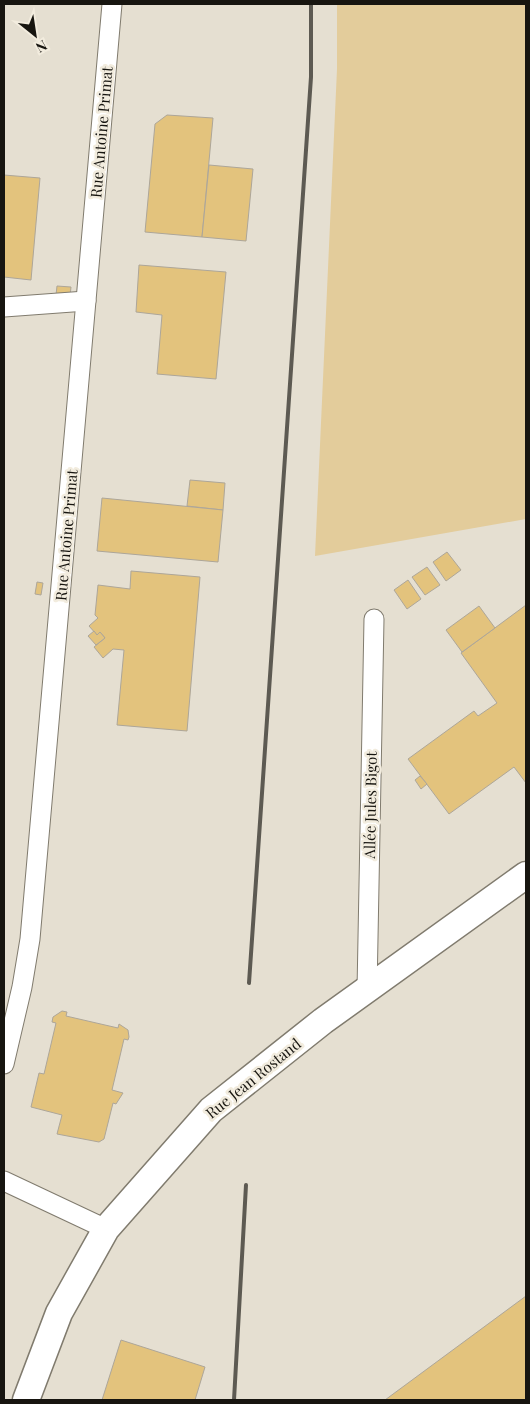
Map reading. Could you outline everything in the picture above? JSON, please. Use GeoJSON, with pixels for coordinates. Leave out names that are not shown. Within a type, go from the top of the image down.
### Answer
{"type":"FeatureCollection","features":[{"type":"Feature","properties":{"kind":"main road","name":"Rue Jean Rostand"},"geometry":{"type":"LineString","coordinates":[[26,1400],[59,1313],[106,1229],[211,1110],[323,1021],[526,875]]}},
{"type":"Feature","properties":{"kind":"street","name":"Rue Antoine Primat"},"geometry":{"type":"LineString","coordinates":[[4,1064],[22,987],[30,939],[112,4]]}},
{"type":"Feature","properties":{"kind":"street"},"geometry":{"type":"LineString","coordinates":[[4,307],[86,301]]}},
{"type":"Feature","properties":{"kind":"street","name":"Allée Jules Bigot"},"geometry":{"type":"LineString","coordinates":[[367,991],[374,619]]}},
{"type":"Feature","properties":{"kind":"street"},"geometry":{"type":"LineString","coordinates":[[4,1181],[106,1229]]}},
{"type":"Feature","properties":{"kind":"shaded area"},"geometry":{"type":"Polygon","coordinates":[[[337,4],[526,4],[526,519],[315,556],[337,69],[337,4]]]}},
{"type":"Feature","properties":{"kind":"building"},"geometry":{"type":"Polygon","coordinates":[[[167,115],[213,118],[202,237],[145,232],[155,124],[167,115]]]}},
{"type":"Feature","properties":{"kind":"building"},"geometry":{"type":"Polygon","coordinates":[[[209,165],[253,169],[246,241],[202,237],[209,165]]]}},
{"type":"Feature","properties":{"kind":"building"},"geometry":{"type":"Polygon","coordinates":[[[4,175],[40,178],[31,280],[4,277],[4,175]]]}},
{"type":"Feature","properties":{"kind":"building"},"geometry":{"type":"Polygon","coordinates":[[[139,265],[226,272],[216,379],[157,374],[162,315],[136,312],[139,265]]]}},
{"type":"Feature","properties":{"kind":"building"},"geometry":{"type":"Polygon","coordinates":[[[57,286],[71,287],[70,296],[56,295],[57,286]]]}},
{"type":"Feature","properties":{"kind":"building"},"geometry":{"type":"Polygon","coordinates":[[[190,480],[225,483],[223,510],[187,506],[190,480]]]}},
{"type":"Feature","properties":{"kind":"building"},"geometry":{"type":"Polygon","coordinates":[[[102,498],[223,510],[218,562],[97,551],[102,498]]]}},
{"type":"Feature","properties":{"kind":"building"},"geometry":{"type":"Polygon","coordinates":[[[447,552],[461,570],[446,581],[433,562],[447,552]]]}},
{"type":"Feature","properties":{"kind":"building"},"geometry":{"type":"Polygon","coordinates":[[[427,567],[440,585],[425,595],[412,577],[427,567]]]}},
{"type":"Feature","properties":{"kind":"building"},"geometry":{"type":"Polygon","coordinates":[[[131,571],[200,577],[187,731],[117,725],[124,650],[113,649],[103,658],[94,647],[105,638],[100,632],[97,635],[89,626],[98,618],[95,615],[98,585],[130,589],[131,571]]]}},
{"type":"Feature","properties":{"kind":"building"},"geometry":{"type":"Polygon","coordinates":[[[408,580],[421,599],[407,609],[394,590],[408,580]]]}},
{"type":"Feature","properties":{"kind":"building"},"geometry":{"type":"Polygon","coordinates":[[[37,582],[43,583],[41,595],[35,594],[37,582]]]}},
{"type":"Feature","properties":{"kind":"building"},"geometry":{"type":"Polygon","coordinates":[[[526,605],[526,783],[514,767],[449,814],[408,759],[474,711],[478,716],[497,703],[461,653],[526,605]]]}},
{"type":"Feature","properties":{"kind":"building"},"geometry":{"type":"Polygon","coordinates":[[[479,606],[495,628],[462,652],[446,630],[479,606]]]}},
{"type":"Feature","properties":{"kind":"building"},"geometry":{"type":"Polygon","coordinates":[[[94,631],[97,635],[100,632],[105,638],[96,645],[88,636],[94,631]]]}},
{"type":"Feature","properties":{"kind":"building"},"geometry":{"type":"Polygon","coordinates":[[[420,776],[427,784],[421,789],[415,780],[420,776]]]}},
{"type":"Feature","properties":{"kind":"building"},"geometry":{"type":"Polygon","coordinates":[[[62,1011],[67,1012],[66,1016],[118,1028],[119,1024],[128,1030],[129,1037],[128,1040],[124,1039],[112,1090],[123,1093],[116,1104],[113,1103],[104,1139],[99,1142],[57,1134],[62,1115],[31,1107],[39,1073],[44,1074],[56,1023],[52,1022],[53,1017],[62,1011]]]}},
{"type":"Feature","properties":{"kind":"building"},"geometry":{"type":"Polygon","coordinates":[[[526,1296],[526,1400],[385,1400],[526,1296]]]}},
{"type":"Feature","properties":{"kind":"building"},"geometry":{"type":"Polygon","coordinates":[[[121,1340],[205,1367],[195,1400],[102,1400],[121,1340]]]}},
{"type":"Feature","properties":{"kind":"railway"},"geometry":{"type":"LineString","coordinates":[[249,983],[311,77],[311,4]]}},
{"type":"Feature","properties":{"kind":"railway"},"geometry":{"type":"LineString","coordinates":[[234,1400],[246,1185]]}}]}
